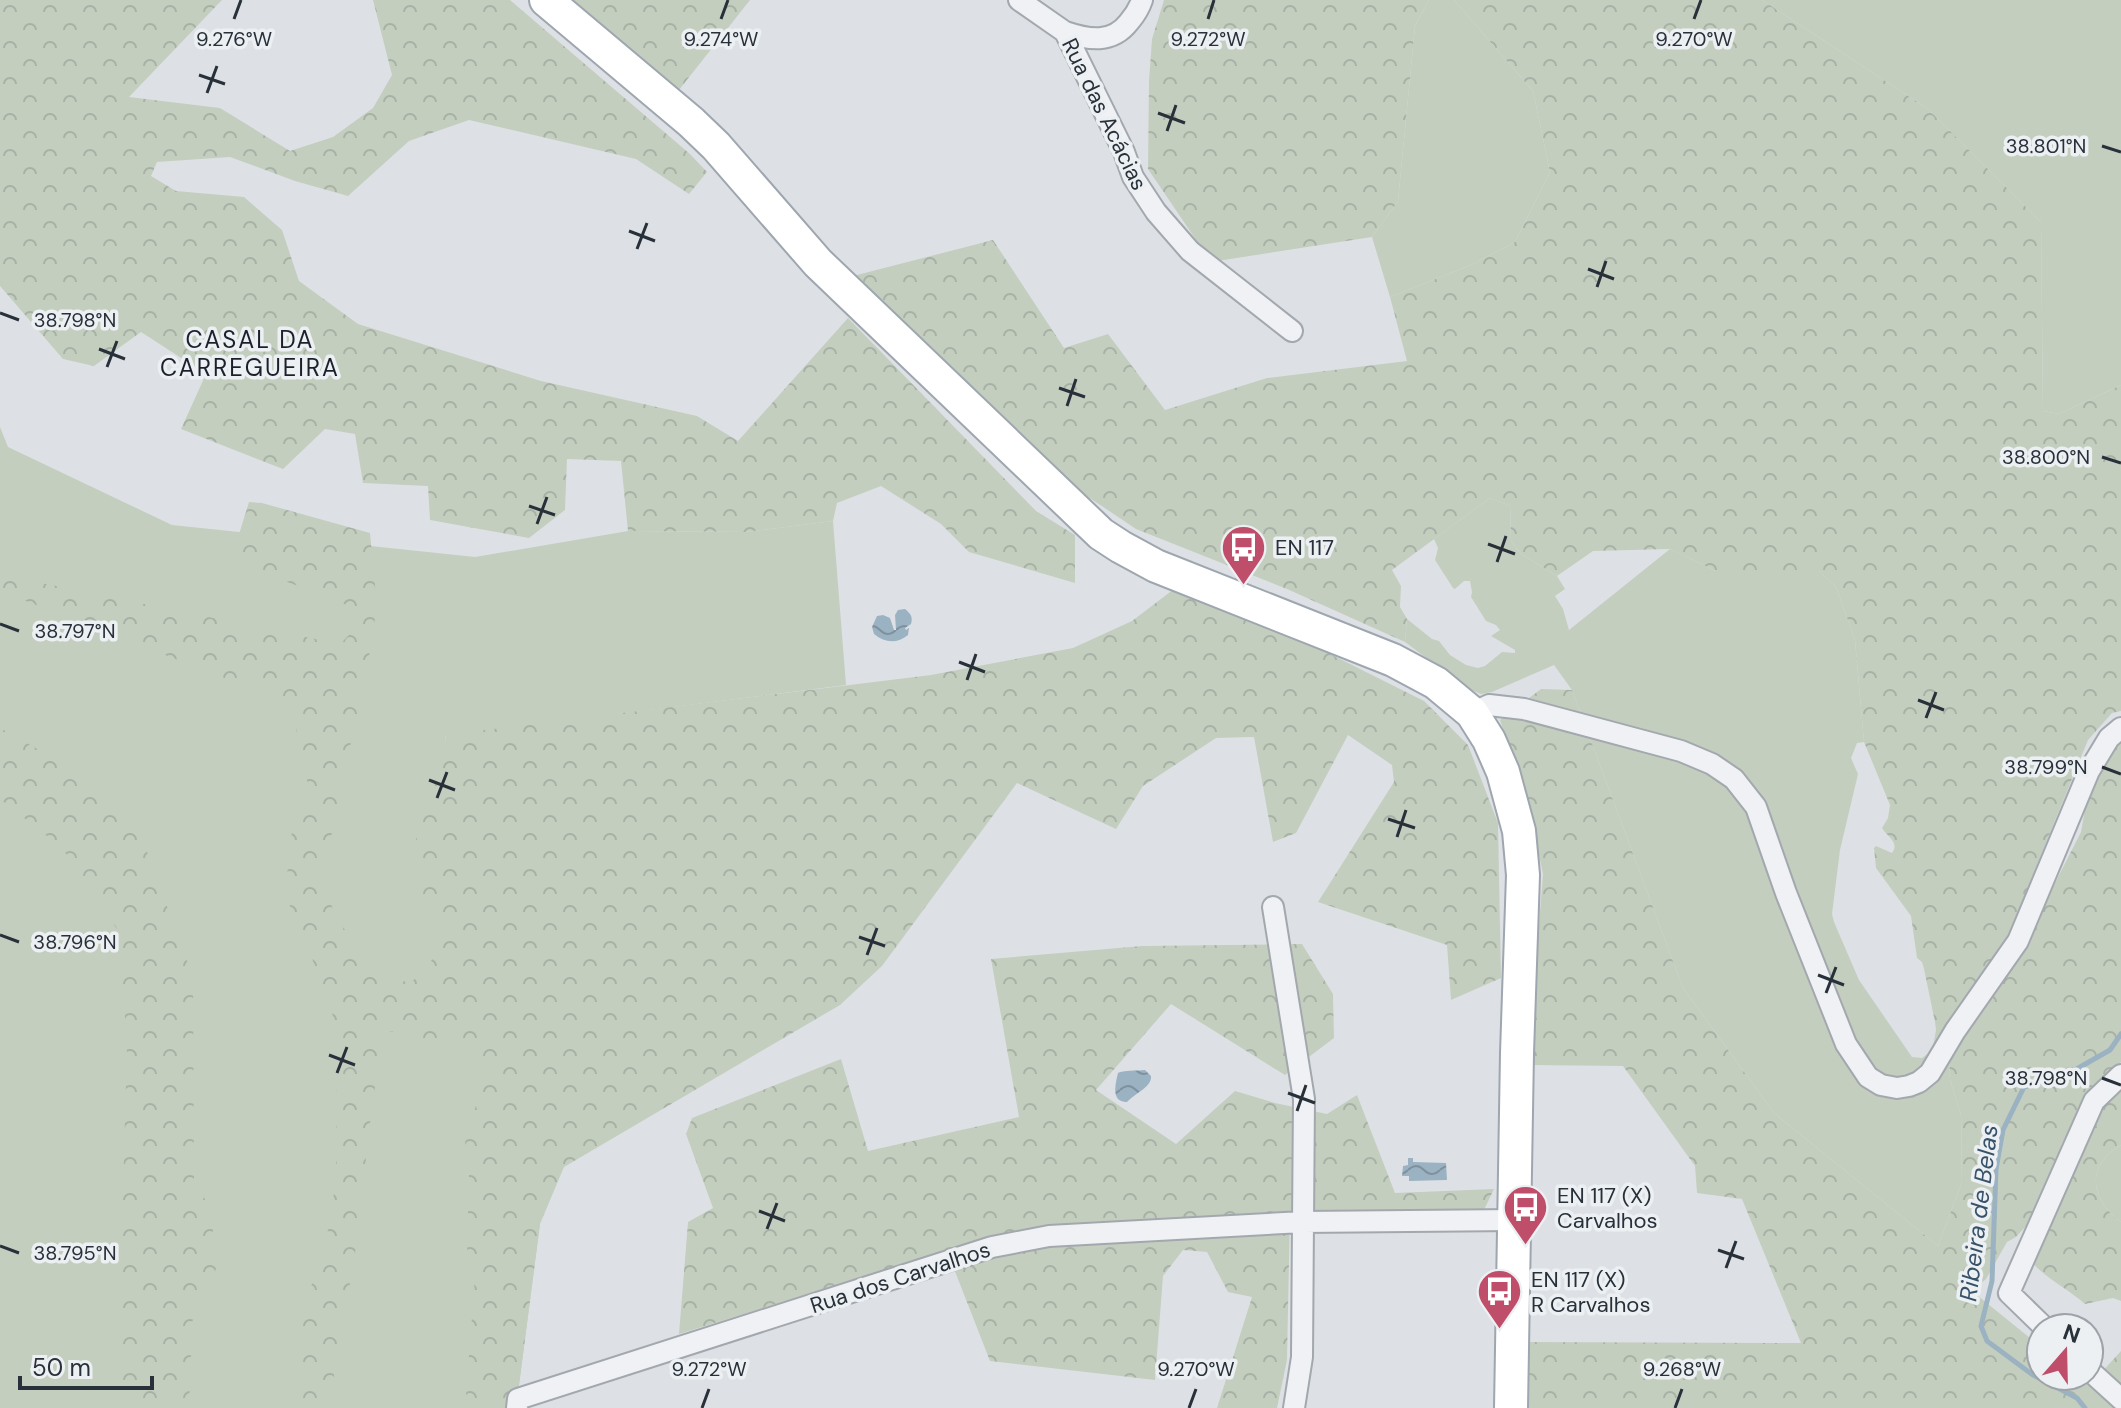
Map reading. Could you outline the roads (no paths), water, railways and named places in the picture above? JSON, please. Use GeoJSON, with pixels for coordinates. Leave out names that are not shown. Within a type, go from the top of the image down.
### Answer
{"type":"FeatureCollection","features":[{"type":"Feature","properties":{"kind":"main road"},"geometry":{"type":"LineString","coordinates":[[546,0],[716,146],[818,263],[1101,534],[1156,566],[1393,660],[1436,683],[1472,713],[1489,740],[1503,772],[1522,851],[1511,1408]]}},
{"type":"Feature","properties":{"kind":"street","name":"Rua das Acácias"},"geometry":{"type":"LineString","coordinates":[[1019,0],[1065,32],[1124,152],[1133,177],[1156,212],[1190,251],[1292,331]]}},
{"type":"Feature","properties":{"kind":"street"},"geometry":{"type":"LineString","coordinates":[[1065,32],[1085,38],[1107,39],[1123,30],[1142,0]]}},
{"type":"Feature","properties":{"kind":"street"},"geometry":{"type":"LineString","coordinates":[[1472,713],[1489,705],[1524,709],[1681,751],[1712,764],[1734,779],[1756,807],[1786,893],[1846,1044],[1868,1077],[1881,1085],[1897,1088],[1919,1082],[1930,1073],[1955,1031],[2018,941],[2089,771],[2109,738],[2121,728]]}},
{"type":"Feature","properties":{"kind":"street"},"geometry":{"type":"LineString","coordinates":[[1273,907],[1304,1099],[1302,1357],[1294,1408]]}},
{"type":"Feature","properties":{"kind":"street"},"geometry":{"type":"LineString","coordinates":[[2029,1312],[2009,1293],[2094,1101],[2121,1075]]}},
{"type":"Feature","properties":{"kind":"street","name":"Rua dos Carvalhos"},"geometry":{"type":"LineString","coordinates":[[517,1408],[518,1399],[992,1247],[1049,1236],[1303,1222],[1515,1220]]}},
{"type":"Feature","properties":{"kind":"street"},"geometry":{"type":"LineString","coordinates":[[2105,1384],[2121,1399]]}},
{"type":"Feature","properties":{"kind":"water"},"geometry":{"type":"Polygon","coordinates":[[[905,609],[912,617],[911,624],[905,628],[909,628],[908,635],[891,641],[874,634],[872,627],[877,616],[890,618],[896,630],[895,615],[898,610],[905,609]]]}},
{"type":"Feature","properties":{"kind":"water"},"geometry":{"type":"Polygon","coordinates":[[[1145,1070],[1151,1076],[1146,1087],[1127,1102],[1118,1099],[1115,1092],[1118,1073],[1145,1070]]]}},
{"type":"Feature","properties":{"kind":"water"},"geometry":{"type":"Polygon","coordinates":[[[1408,1158],[1413,1158],[1413,1162],[1446,1163],[1447,1180],[1409,1181],[1409,1176],[1402,1176],[1408,1158]]]}},
{"type":"Feature","properties":{"kind":"waterway","name":"Ribeira de Belas"},"geometry":{"type":"LineString","coordinates":[[2085,1408],[2077,1398],[2033,1375],[1987,1341],[1981,1326],[1992,1281],[1996,1169],[2003,1130],[2024,1087],[2066,1075],[2110,1050],[2121,1034]]}},
{"type":"Feature","properties":{"kind":"place","name":"EN 117"},"geometry":{"type":"Point","coordinates":[1244,586]}},
{"type":"Feature","properties":{"kind":"place","name":"EN 117 (X) Carvalhos"},"geometry":{"type":"Point","coordinates":[1526,1247]}},
{"type":"Feature","properties":{"kind":"place","name":"EN 117 (X) R Carvalhos"},"geometry":{"type":"Point","coordinates":[1500,1331]}},
{"type":"Feature","properties":{"kind":"district","name":"CASAL DA CARREGUEIRA"},"geometry":{"type":"Point","coordinates":[250,354]}}]}
